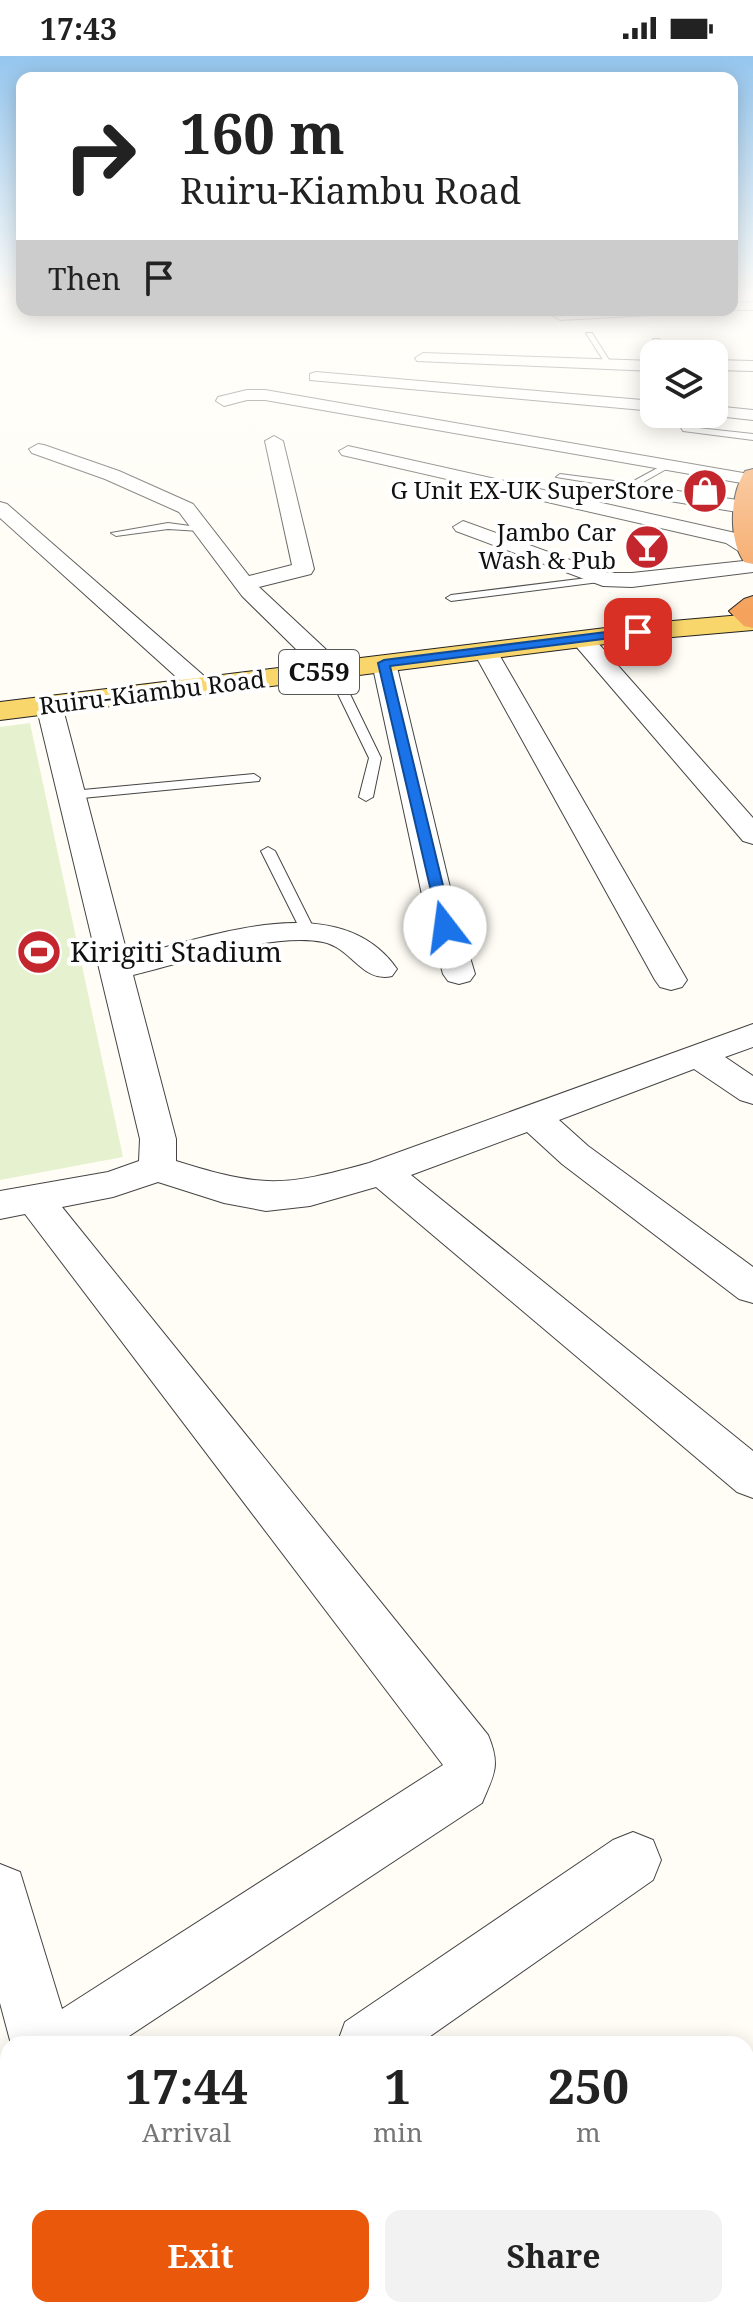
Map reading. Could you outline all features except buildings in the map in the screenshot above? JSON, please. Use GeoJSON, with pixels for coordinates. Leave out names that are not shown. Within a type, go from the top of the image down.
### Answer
{"type":"FeatureCollection","features":[{"type":"Feature","properties":{"kind":"highway"},"geometry":{"type":"LineString","coordinates":[[751,478],[744,507],[751,557]]}},
{"type":"Feature","properties":{"kind":"main road","name":"Ruiru-Kiambu Road"},"geometry":{"type":"LineString","coordinates":[[0,711],[638,632],[750,607]]}},
{"type":"Feature","properties":{"kind":"street"},"geometry":{"type":"LineString","coordinates":[[224,401],[236,399]]}},
{"type":"Feature","properties":{"kind":"street"},"geometry":{"type":"LineString","coordinates":[[285,399],[666,467],[751,478]]}},
{"type":"Feature","properties":{"kind":"street"},"geometry":{"type":"LineString","coordinates":[[567,399],[640,405]]}},
{"type":"Feature","properties":{"kind":"street"},"geometry":{"type":"LineString","coordinates":[[728,412],[753,415]]}},
{"type":"Feature","properties":{"kind":"street"},"geometry":{"type":"LineString","coordinates":[[245,584],[303,569],[274,441]]}},
{"type":"Feature","properties":{"kind":"street"},"geometry":{"type":"LineString","coordinates":[[38,449],[112,475],[178,504],[194,516],[245,584],[308,648],[336,670]]}},
{"type":"Feature","properties":{"kind":"street"},"geometry":{"type":"LineString","coordinates":[[348,451],[733,538],[751,557]]}},
{"type":"Feature","properties":{"kind":"street"},"geometry":{"type":"LineString","coordinates":[[658,494],[744,507]]}},
{"type":"Feature","properties":{"kind":"street"},"geometry":{"type":"LineString","coordinates":[[542,514],[586,505]]}},
{"type":"Feature","properties":{"kind":"street"},"geometry":{"type":"LineString","coordinates":[[0,508],[202,687]]}},
{"type":"Feature","properties":{"kind":"street"},"geometry":{"type":"LineString","coordinates":[[463,527],[603,579],[632,580],[751,557]]}},
{"type":"Feature","properties":{"kind":"street"},"geometry":{"type":"LineString","coordinates":[[582,639],[753,835]]}},
{"type":"Feature","properties":{"kind":"street"},"geometry":{"type":"LineString","coordinates":[[485,651],[671,980]]}},
{"type":"Feature","properties":{"kind":"street"},"geometry":{"type":"LineString","coordinates":[[384,663],[439,904],[459,974]]}},
{"type":"Feature","properties":{"kind":"street"},"geometry":{"type":"LineString","coordinates":[[49,705],[158,1139],[157,1168]]}},
{"type":"Feature","properties":{"kind":"street"},"geometry":{"type":"LineString","coordinates":[[117,969],[266,936],[308,931],[345,939],[381,969]]}},
{"type":"Feature","properties":{"kind":"street"},"geometry":{"type":"LineString","coordinates":[[17,1202],[113,1184],[157,1168],[267,1197],[321,1189],[382,1172],[531,1115],[746,1042]]}},
{"type":"Feature","properties":{"kind":"street"},"geometry":{"type":"LineString","coordinates":[[699,1056],[753,1092]]}},
{"type":"Feature","properties":{"kind":"street"},"geometry":{"type":"LineString","coordinates":[[531,1115],[575,1155],[753,1288]]}},
{"type":"Feature","properties":{"kind":"street"},"geometry":{"type":"LineString","coordinates":[[382,1172],[753,1478]]}},
{"type":"Feature","properties":{"kind":"street"},"geometry":{"type":"LineString","coordinates":[[17,1202],[172,1379],[414,1681],[469,1754],[470,1768],[463,1784],[75,2036]]}},
{"type":"Feature","properties":{"kind":"street"},"geometry":{"type":"LineString","coordinates":[[379,2036],[633,1860]]}},
{"type":"Feature","properties":{"kind":"street"},"geometry":{"type":"LineString","coordinates":[[0,1892],[39,2036]]}},
{"type":"Feature","properties":{"kind":"lane"},"geometry":{"type":"LineString","coordinates":[[683,428],[753,437]]}},
{"type":"Feature","properties":{"kind":"lane"},"geometry":{"type":"LineString","coordinates":[[560,477],[631,486],[666,467]]}},
{"type":"Feature","properties":{"kind":"lane"},"geometry":{"type":"LineString","coordinates":[[116,533],[168,526],[200,528]]}},
{"type":"Feature","properties":{"kind":"lane"},"geometry":{"type":"LineString","coordinates":[[451,598],[603,579]]}},
{"type":"Feature","properties":{"kind":"lane"},"geometry":{"type":"LineString","coordinates":[[336,670],[342,690],[375,758],[366,797]]}},
{"type":"Feature","properties":{"kind":"lane"},"geometry":{"type":"LineString","coordinates":[[72,795],[254,778]]}},
{"type":"Feature","properties":{"kind":"lane"},"geometry":{"type":"LineString","coordinates":[[268,851],[308,931]]}},
{"type":"Feature","properties":{"kind":"green space","name":"Kirigiti Stadium"},"geometry":{"type":"Polygon","coordinates":[[[30,723],[123,1157],[0,1180],[0,727],[30,723]]]}},
{"type":"Feature","properties":{"kind":"place","name":"G Unit EX-UK SuperStore"},"geometry":{"type":"Point","coordinates":[705,491]}},
{"type":"Feature","properties":{"kind":"place","name":"Jambo Car Wash & Pub"},"geometry":{"type":"Point","coordinates":[647,547]}},
{"type":"Feature","properties":{"kind":"place","name":"Kirigiti Stadium"},"geometry":{"type":"Point","coordinates":[39,952]}},
{"type":"Feature","properties":{"kind":"route"},"geometry":{"type":"LineString","coordinates":[[445,927],[384,663],[638,632]]}}]}
